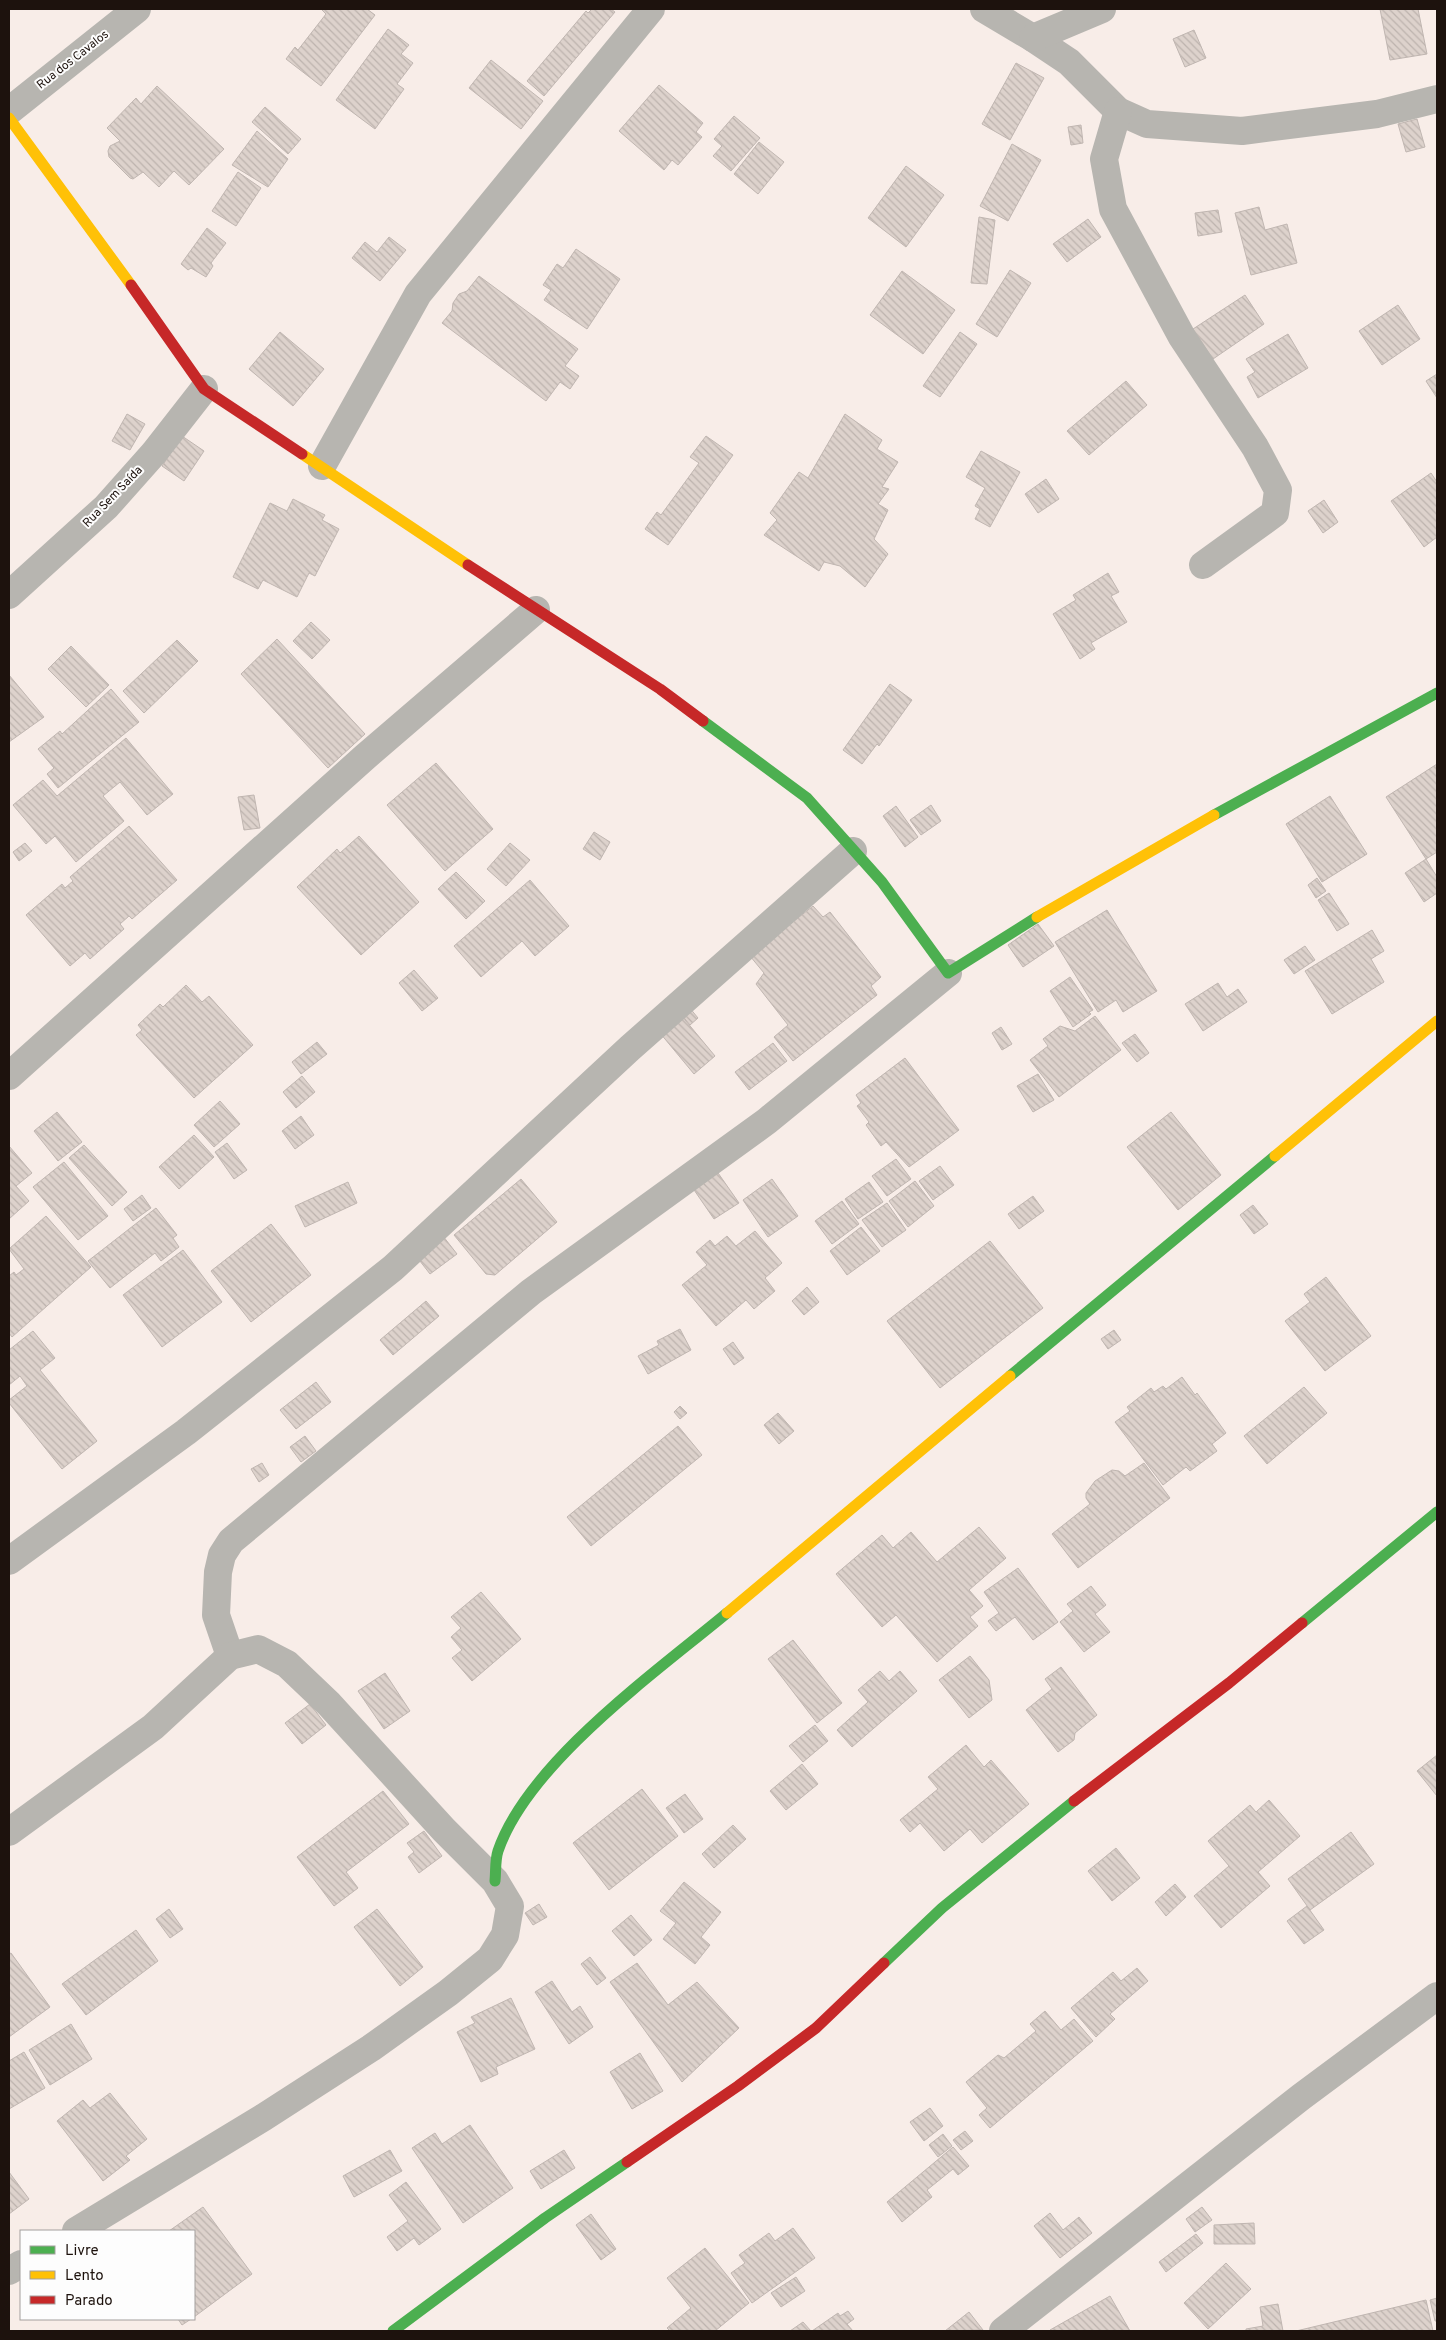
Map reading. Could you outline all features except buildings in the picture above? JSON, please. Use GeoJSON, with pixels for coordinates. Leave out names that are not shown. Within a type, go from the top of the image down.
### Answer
{"type":"FeatureCollection","features":[{"type":"Feature","properties":{"kind":"street","name":"Rua dos Cavalos"},"geometry":{"type":"LineString","coordinates":[[9,110],[137,9]]}},
{"type":"Feature","properties":{"kind":"street"},"geometry":{"type":"LineString","coordinates":[[322,466],[418,294],[651,9]]}},
{"type":"Feature","properties":{"kind":"street"},"geometry":{"type":"LineString","coordinates":[[984,9],[1069,62],[1118,111],[1147,124],[1242,132],[1377,114],[1437,99]]}},
{"type":"Feature","properties":{"kind":"street"},"geometry":{"type":"LineString","coordinates":[[1033,38],[1102,9]]}},
{"type":"Feature","properties":{"kind":"street"},"geometry":{"type":"LineString","coordinates":[[1118,111],[1104,159],[1112,208],[1182,337],[1255,447],[1278,490],[1275,513],[1203,565]]}},
{"type":"Feature","properties":{"kind":"street"},"geometry":{"type":"LineString","coordinates":[[9,118],[93,231],[204,389],[536,610],[660,689],[807,798],[882,882],[948,973]]}},
{"type":"Feature","properties":{"kind":"street","name":"Rua Sem Saída"},"geometry":{"type":"LineString","coordinates":[[9,594],[106,507],[154,453],[204,389]]}},
{"type":"Feature","properties":{"kind":"street"},"geometry":{"type":"LineString","coordinates":[[9,1076],[357,764],[536,610]]}},
{"type":"Feature","properties":{"kind":"street"},"geometry":{"type":"LineString","coordinates":[[230,1656],[216,1615],[222,1555],[231,1541],[531,1292],[767,1121],[948,973],[1033,919],[1200,823],[1437,693]]}},
{"type":"Feature","properties":{"kind":"street"},"geometry":{"type":"LineString","coordinates":[[9,1560],[186,1432],[393,1268],[630,1048],[854,851]]}},
{"type":"Feature","properties":{"kind":"street"},"geometry":{"type":"LineString","coordinates":[[495,1881],[498,1852],[514,1814],[537,1784],[616,1705],[1437,1021]]}},
{"type":"Feature","properties":{"kind":"street"},"geometry":{"type":"LineString","coordinates":[[393,2331],[544,2218],[738,2086],[816,2028],[942,1908],[1024,1840],[1229,1683],[1437,1512]]}},
{"type":"Feature","properties":{"kind":"street"},"geometry":{"type":"LineString","coordinates":[[9,1832],[153,1726],[230,1656],[258,1649],[287,1664],[329,1704],[444,1830],[495,1881],[510,1906],[505,1935],[490,1959],[448,1993],[371,2048],[158,2183],[78,2230]]}},
{"type":"Feature","properties":{"kind":"street"},"geometry":{"type":"LineString","coordinates":[[1003,2331],[1301,2097],[1437,1996]]}},
{"type":"Feature","properties":{"kind":"street"},"geometry":{"type":"LineString","coordinates":[[9,2271],[20,2265]]}},
{"type":"Feature","properties":{"kind":"traffic: fast"},"geometry":{"type":"LineString","coordinates":[[1214,815],[1437,693]]}},
{"type":"Feature","properties":{"kind":"traffic: fast"},"geometry":{"type":"LineString","coordinates":[[703,721],[807,798],[882,882],[948,973],[1037,917]]}},
{"type":"Feature","properties":{"kind":"traffic: fast"},"geometry":{"type":"LineString","coordinates":[[1010,1376],[1275,1156]]}},
{"type":"Feature","properties":{"kind":"traffic: fast"},"geometry":{"type":"LineString","coordinates":[[1302,1623],[1437,1512]]}},
{"type":"Feature","properties":{"kind":"traffic: fast"},"geometry":{"type":"LineString","coordinates":[[495,1881],[498,1851],[514,1818],[536,1785],[597,1721],[727,1613]]}},
{"type":"Feature","properties":{"kind":"traffic: fast"},"geometry":{"type":"LineString","coordinates":[[884,1963],[942,1908],[1074,1801]]}},
{"type":"Feature","properties":{"kind":"traffic: fast"},"geometry":{"type":"LineString","coordinates":[[393,2331],[545,2218],[627,2162]]}},
{"type":"Feature","properties":{"kind":"traffic: slow"},"geometry":{"type":"LineString","coordinates":[[9,118],[131,285]]}},
{"type":"Feature","properties":{"kind":"traffic: slow"},"geometry":{"type":"LineString","coordinates":[[302,454],[468,565]]}},
{"type":"Feature","properties":{"kind":"traffic: slow"},"geometry":{"type":"LineString","coordinates":[[1037,917],[1214,815]]}},
{"type":"Feature","properties":{"kind":"traffic: slow"},"geometry":{"type":"LineString","coordinates":[[1275,1156],[1437,1021]]}},
{"type":"Feature","properties":{"kind":"traffic: slow"},"geometry":{"type":"LineString","coordinates":[[727,1613],[1010,1376]]}},
{"type":"Feature","properties":{"kind":"traffic: jam"},"geometry":{"type":"LineString","coordinates":[[131,285],[204,389],[302,454]]}},
{"type":"Feature","properties":{"kind":"traffic: jam"},"geometry":{"type":"LineString","coordinates":[[468,565],[660,689],[703,721]]}},
{"type":"Feature","properties":{"kind":"traffic: jam"},"geometry":{"type":"LineString","coordinates":[[1074,1801],[1229,1683],[1302,1623]]}},
{"type":"Feature","properties":{"kind":"traffic: jam"},"geometry":{"type":"LineString","coordinates":[[627,2162],[738,2086],[816,2028],[884,1963]]}}]}
